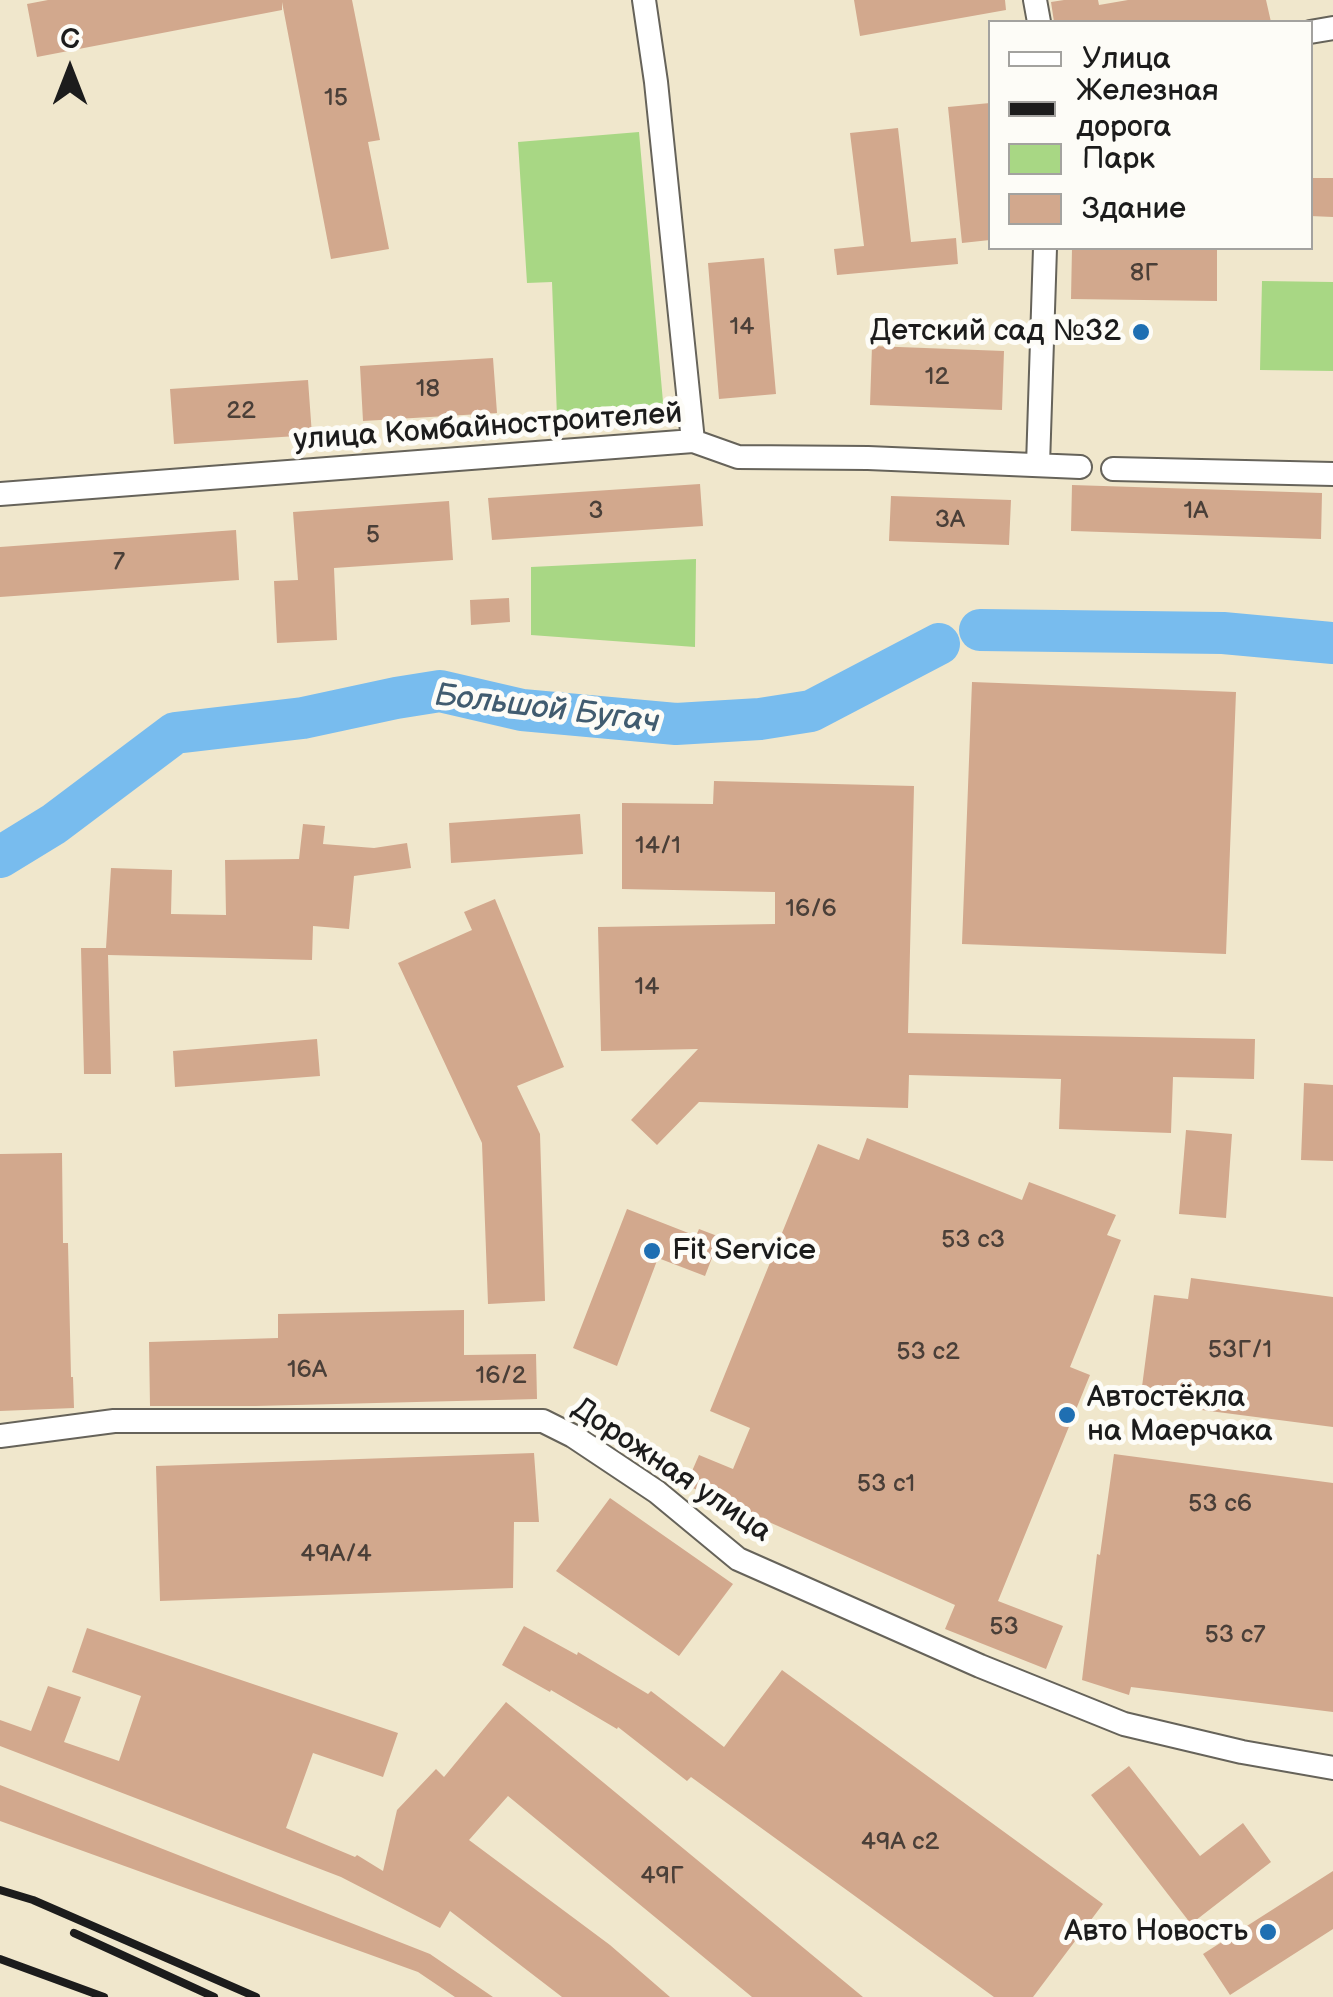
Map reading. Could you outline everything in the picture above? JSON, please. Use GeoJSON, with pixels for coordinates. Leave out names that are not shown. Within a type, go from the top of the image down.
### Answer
{"type":"FeatureCollection","features":[{"type":"Feature","properties":{"kind":"street"},"geometry":{"type":"LineString","coordinates":[[644,0],[693,441]]}},
{"type":"Feature","properties":{"kind":"street"},"geometry":{"type":"LineString","coordinates":[[1038,465],[1044,250]]}},
{"type":"Feature","properties":{"kind":"street","name":"улица Комбайностроителей"},"geometry":{"type":"LineString","coordinates":[[0,494],[693,441],[738,457],[868,458],[1080,468]]}},
{"type":"Feature","properties":{"kind":"street"},"geometry":{"type":"LineString","coordinates":[[1113,469],[1333,474]]}},
{"type":"Feature","properties":{"kind":"street","name":"Дорожная улица"},"geometry":{"type":"LineString","coordinates":[[0,1436],[114,1420],[543,1420],[658,1492],[738,1559],[946,1651],[1124,1724],[1242,1752],[1333,1768]]}},
{"type":"Feature","properties":{"kind":"green space"},"geometry":{"type":"Polygon","coordinates":[[[639,132],[664,413],[557,417],[552,282],[527,283],[518,142],[639,132]]]}},
{"type":"Feature","properties":{"kind":"green space"},"geometry":{"type":"Polygon","coordinates":[[[1262,281],[1333,282],[1333,371],[1260,370],[1262,281]]]}},
{"type":"Feature","properties":{"kind":"green space"},"geometry":{"type":"Polygon","coordinates":[[[696,559],[695,647],[531,635],[531,567],[696,559]]]}},
{"type":"Feature","properties":{"kind":"building"},"geometry":{"type":"Polygon","coordinates":[[[48,0],[352,0],[380,140],[368,142],[389,249],[331,259],[282,2],[282,10],[37,57],[27,4],[48,0]]]}},
{"type":"Feature","properties":{"kind":"building"},"geometry":{"type":"Polygon","coordinates":[[[854,0],[1005,0],[1006,10],[860,36],[854,0]]]}},
{"type":"Feature","properties":{"kind":"building"},"geometry":{"type":"Polygon","coordinates":[[[1098,0],[1099,5],[1128,0],[1266,0],[1271,20],[1054,20],[1051,2],[1098,0]]]}},
{"type":"Feature","properties":{"kind":"building"},"geometry":{"type":"Polygon","coordinates":[[[988,103],[988,240],[962,243],[948,107],[988,103]]]}},
{"type":"Feature","properties":{"kind":"building"},"geometry":{"type":"Polygon","coordinates":[[[898,128],[911,242],[956,238],[958,264],[837,275],[834,249],[864,246],[850,133],[898,128]]]}},
{"type":"Feature","properties":{"kind":"building"},"geometry":{"type":"Polygon","coordinates":[[[1313,178],[1333,178],[1333,217],[1313,216],[1313,178]]]}},
{"type":"Feature","properties":{"kind":"building"},"geometry":{"type":"Polygon","coordinates":[[[1072,250],[1217,250],[1217,301],[1071,299],[1072,250]]]}},
{"type":"Feature","properties":{"kind":"building"},"geometry":{"type":"Polygon","coordinates":[[[764,258],[776,394],[719,399],[708,263],[764,258]]]}},
{"type":"Feature","properties":{"kind":"building"},"geometry":{"type":"Polygon","coordinates":[[[872,346],[1004,351],[1002,410],[870,405],[872,346]]]}},
{"type":"Feature","properties":{"kind":"building"},"geometry":{"type":"Polygon","coordinates":[[[493,358],[497,413],[363,421],[360,366],[493,358]]]}},
{"type":"Feature","properties":{"kind":"building"},"geometry":{"type":"Polygon","coordinates":[[[308,380],[312,435],[174,444],[170,389],[308,380]]]}},
{"type":"Feature","properties":{"kind":"building"},"geometry":{"type":"Polygon","coordinates":[[[700,484],[703,526],[492,540],[488,498],[700,484]]]}},
{"type":"Feature","properties":{"kind":"building"},"geometry":{"type":"Polygon","coordinates":[[[1072,485],[1322,493],[1321,539],[1071,531],[1072,485]]]}},
{"type":"Feature","properties":{"kind":"building"},"geometry":{"type":"Polygon","coordinates":[[[891,496],[1011,500],[1009,545],[889,541],[891,496]]]}},
{"type":"Feature","properties":{"kind":"building"},"geometry":{"type":"Polygon","coordinates":[[[449,501],[453,560],[334,568],[337,640],[277,643],[274,581],[298,580],[293,512],[449,501]]]}},
{"type":"Feature","properties":{"kind":"building"},"geometry":{"type":"Polygon","coordinates":[[[236,530],[239,580],[0,597],[0,547],[236,530]]]}},
{"type":"Feature","properties":{"kind":"building"},"geometry":{"type":"Polygon","coordinates":[[[509,598],[510,622],[471,625],[470,600],[509,598]]]}},
{"type":"Feature","properties":{"kind":"building"},"geometry":{"type":"Polygon","coordinates":[[[972,682],[1236,692],[1226,954],[962,944],[972,682]]]}},
{"type":"Feature","properties":{"kind":"building"},"geometry":{"type":"Polygon","coordinates":[[[714,781],[914,786],[908,1033],[1255,1039],[1254,1079],[1173,1077],[1171,1133],[1059,1129],[1061,1079],[909,1075],[908,1108],[699,1102],[657,1145],[631,1120],[698,1049],[601,1051],[598,927],[775,924],[775,892],[622,889],[622,803],[713,804],[714,781]]]}},
{"type":"Feature","properties":{"kind":"building"},"geometry":{"type":"Polygon","coordinates":[[[580,814],[583,854],[451,863],[449,823],[580,814]]]}},
{"type":"Feature","properties":{"kind":"building"},"geometry":{"type":"Polygon","coordinates":[[[303,824],[325,826],[323,844],[374,848],[407,843],[411,868],[354,876],[349,929],[313,926],[312,960],[108,955],[111,1074],[84,1074],[81,948],[106,948],[111,868],[172,870],[171,914],[226,915],[225,860],[299,859],[303,824]]]}},
{"type":"Feature","properties":{"kind":"building"},"geometry":{"type":"Polygon","coordinates":[[[495,899],[564,1067],[517,1086],[540,1134],[545,1301],[488,1304],[482,1143],[398,963],[472,930],[464,912],[495,899]]]}},
{"type":"Feature","properties":{"kind":"building"},"geometry":{"type":"Polygon","coordinates":[[[317,1039],[320,1076],[175,1087],[173,1051],[317,1039]]]}},
{"type":"Feature","properties":{"kind":"building"},"geometry":{"type":"Polygon","coordinates":[[[1304,1083],[1333,1085],[1333,1161],[1301,1160],[1304,1083]]]}},
{"type":"Feature","properties":{"kind":"building"},"geometry":{"type":"Polygon","coordinates":[[[1186,1130],[1232,1134],[1226,1218],[1179,1214],[1186,1130]]]}},
{"type":"Feature","properties":{"kind":"building"},"geometry":{"type":"Polygon","coordinates":[[[867,1138],[1022,1200],[1029,1182],[1116,1215],[1107,1235],[1121,1240],[1070,1367],[1090,1375],[998,1601],[1063,1626],[1046,1669],[945,1629],[955,1605],[686,1485],[699,1455],[733,1469],[750,1428],[710,1411],[818,1144],[859,1160],[867,1138]]]}},
{"type":"Feature","properties":{"kind":"building"},"geometry":{"type":"Polygon","coordinates":[[[62,1153],[63,1243],[68,1243],[74,1408],[0,1411],[0,1154],[62,1153]]]}},
{"type":"Feature","properties":{"kind":"building"},"geometry":{"type":"Polygon","coordinates":[[[627,1209],[696,1236],[699,1229],[720,1237],[705,1276],[658,1258],[617,1366],[573,1348],[627,1209]]]}},
{"type":"Feature","properties":{"kind":"building"},"geometry":{"type":"Polygon","coordinates":[[[1191,1278],[1333,1297],[1333,1427],[1140,1402],[1154,1295],[1188,1299],[1191,1278]]]}},
{"type":"Feature","properties":{"kind":"building"},"geometry":{"type":"Polygon","coordinates":[[[464,1310],[464,1355],[536,1354],[537,1399],[150,1406],[149,1342],[278,1338],[278,1314],[464,1310]]]}},
{"type":"Feature","properties":{"kind":"building"},"geometry":{"type":"Polygon","coordinates":[[[534,1453],[539,1522],[514,1522],[513,1588],[160,1601],[156,1466],[534,1453]]]}},
{"type":"Feature","properties":{"kind":"building"},"geometry":{"type":"Polygon","coordinates":[[[1114,1454],[1333,1483],[1333,1712],[1131,1687],[1129,1695],[1082,1680],[1114,1454]]]}},
{"type":"Feature","properties":{"kind":"building"},"geometry":{"type":"Polygon","coordinates":[[[610,1498],[733,1584],[679,1656],[556,1571],[610,1498]]]}},
{"type":"Feature","properties":{"kind":"building"},"geometry":{"type":"Polygon","coordinates":[[[524,1626],[577,1655],[578,1652],[648,1694],[651,1691],[724,1747],[782,1670],[1103,1904],[1033,1997],[994,1997],[691,1777],[687,1781],[618,1727],[502,1665],[524,1626]]]}},
{"type":"Feature","properties":{"kind":"building"},"geometry":{"type":"Polygon","coordinates":[[[87,1628],[398,1733],[383,1777],[313,1753],[286,1828],[357,1855],[383,1871],[397,1810],[436,1769],[444,1777],[506,1702],[863,1997],[752,1997],[508,1796],[469,1840],[610,1945],[670,1997],[562,1997],[450,1911],[440,1928],[341,1877],[0,1746],[0,1720],[31,1731],[48,1686],[81,1697],[64,1742],[119,1761],[141,1696],[72,1672],[87,1628]]]}},
{"type":"Feature","properties":{"kind":"building"},"geometry":{"type":"Polygon","coordinates":[[[1129,1766],[1200,1856],[1243,1823],[1271,1862],[1191,1924],[1091,1795],[1129,1766]]]}},
{"type":"Feature","properties":{"kind":"building"},"geometry":{"type":"Polygon","coordinates":[[[0,1785],[430,1954],[493,1997],[455,1997],[418,1972],[0,1821],[0,1785]]]}},
{"type":"Feature","properties":{"kind":"building"},"geometry":{"type":"Polygon","coordinates":[[[1333,1871],[1333,1929],[1230,1995],[1203,1954],[1333,1871]]]}},
{"type":"Feature","properties":{"kind":"waterway","name":"Большой Бугач"},"geometry":{"type":"LineString","coordinates":[[980,630],[1223,633],[1333,643]]}},
{"type":"Feature","properties":{"kind":"waterway","name":"Большой Бугач"},"geometry":{"type":"LineString","coordinates":[[0,857],[54,824],[175,733],[303,718],[440,691],[522,710],[676,724],[760,719],[811,711],[939,644]]}},
{"type":"Feature","properties":{"kind":"railway"},"geometry":{"type":"LineString","coordinates":[[0,1890],[33,1900],[256,1997]]}},
{"type":"Feature","properties":{"kind":"railway"},"geometry":{"type":"LineString","coordinates":[[74,1933],[214,1997]]}},
{"type":"Feature","properties":{"kind":"railway"},"geometry":{"type":"LineString","coordinates":[[0,1959],[104,1997]]}},
{"type":"Feature","properties":{"kind":"place","name":"Детский сад №32"},"geometry":{"type":"Point","coordinates":[1141,332]}},
{"type":"Feature","properties":{"kind":"place","name":"Fit Service"},"geometry":{"type":"Point","coordinates":[652,1251]}},
{"type":"Feature","properties":{"kind":"place","name":"Автостёкла на Маерчака"},"geometry":{"type":"Point","coordinates":[1067,1415]}},
{"type":"Feature","properties":{"kind":"place","name":"Авто Новость"},"geometry":{"type":"Point","coordinates":[1268,1932]}}]}
